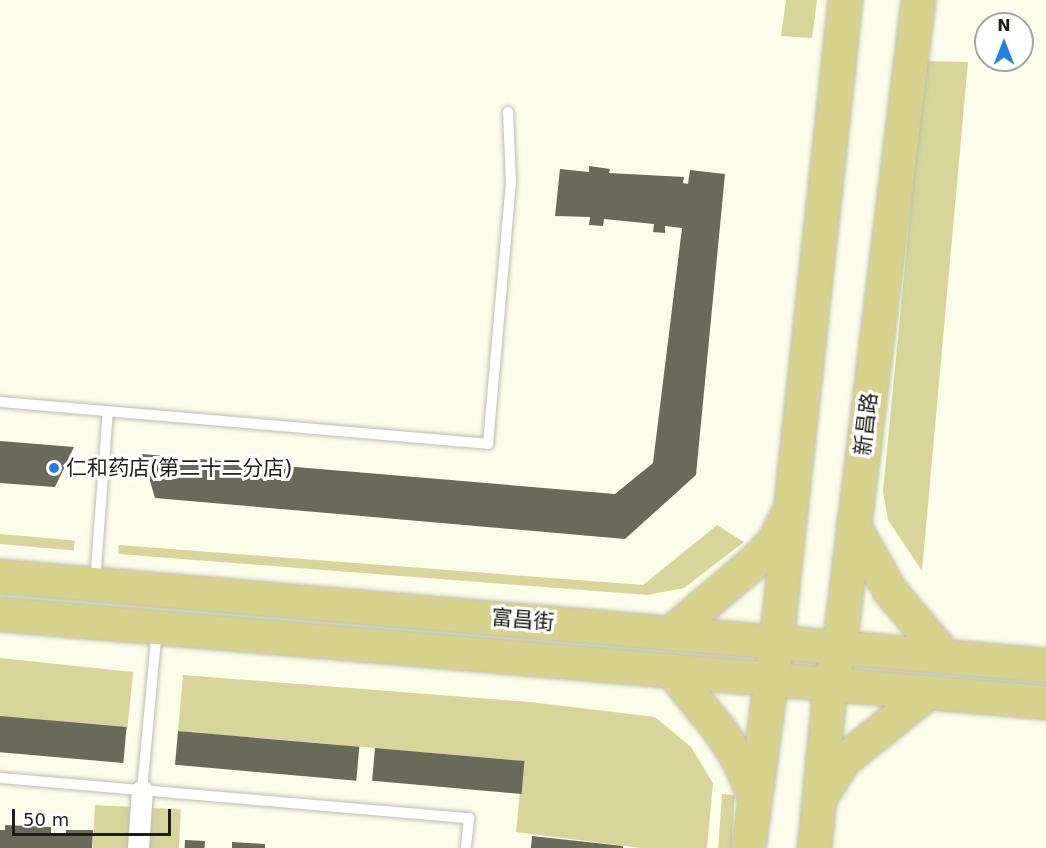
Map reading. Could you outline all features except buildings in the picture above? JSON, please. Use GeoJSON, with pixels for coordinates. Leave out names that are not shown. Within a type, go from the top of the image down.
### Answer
{"type":"FeatureCollection","features":[{"type":"Feature","properties":{"kind":"main road"},"geometry":{"type":"LineString","coordinates":[[748,848],[776,642],[845,0]]}},
{"type":"Feature","properties":{"kind":"main road","name":"新昌路"},"geometry":{"type":"LineString","coordinates":[[814,848],[830,684],[839,647],[918,0]]}},
{"type":"Feature","properties":{"kind":"main road"},"geometry":{"type":"LineString","coordinates":[[670,633],[774,541],[790,506]]}},
{"type":"Feature","properties":{"kind":"main road"},"geometry":{"type":"LineString","coordinates":[[853,525],[890,591],[945,656]]}},
{"type":"Feature","properties":{"kind":"main road","name":"富昌街"},"geometry":{"type":"LineString","coordinates":[[0,576],[1046,665]]}},
{"type":"Feature","properties":{"kind":"main road","name":"富昌街"},"geometry":{"type":"LineString","coordinates":[[0,614],[1046,702]]}},
{"type":"Feature","properties":{"kind":"main road"},"geometry":{"type":"LineString","coordinates":[[671,670],[721,732],[740,762],[754,798]]}},
{"type":"Feature","properties":{"kind":"main road"},"geometry":{"type":"LineString","coordinates":[[819,798],[843,760],[928,692]]}},
{"type":"Feature","properties":{"kind":"street"},"geometry":{"type":"LineString","coordinates":[[138,848],[142,790]]}},
{"type":"Feature","properties":{"kind":"lane"},"geometry":{"type":"LineString","coordinates":[[0,402],[488,444],[511,183],[508,112]]}},
{"type":"Feature","properties":{"kind":"lane"},"geometry":{"type":"LineString","coordinates":[[95,584],[108,411]]}},
{"type":"Feature","properties":{"kind":"lane"},"geometry":{"type":"LineString","coordinates":[[142,790],[157,627]]}},
{"type":"Feature","properties":{"kind":"lane"},"geometry":{"type":"LineString","coordinates":[[0,778],[470,818],[466,848]]}},
{"type":"Feature","properties":{"kind":"shaded area"},"geometry":{"type":"Polygon","coordinates":[[[786,0],[817,0],[812,38],[781,36],[786,0]]]}},
{"type":"Feature","properties":{"kind":"shaded area"},"geometry":{"type":"Polygon","coordinates":[[[925,61],[968,62],[922,571],[888,520],[883,491],[925,61]]]}},
{"type":"Feature","properties":{"kind":"shaded area"},"geometry":{"type":"Polygon","coordinates":[[[717,525],[744,542],[684,588],[647,595],[118,554],[119,545],[643,585],[717,525]]]}},
{"type":"Feature","properties":{"kind":"shaded area"},"geometry":{"type":"Polygon","coordinates":[[[0,534],[75,541],[74,550],[0,544],[0,534]]]}},
{"type":"Feature","properties":{"kind":"shaded area"},"geometry":{"type":"Polygon","coordinates":[[[0,658],[133,672],[127,730],[0,716],[0,658]]]}},
{"type":"Feature","properties":{"kind":"shaded area"},"geometry":{"type":"Polygon","coordinates":[[[183,675],[530,702],[655,717],[691,747],[713,783],[707,848],[641,848],[516,832],[523,761],[178,731],[183,675]]]}},
{"type":"Feature","properties":{"kind":"shaded area"},"geometry":{"type":"Polygon","coordinates":[[[722,794],[735,795],[731,848],[718,848],[722,794]]]}},
{"type":"Feature","properties":{"kind":"shaded area"},"geometry":{"type":"Polygon","coordinates":[[[95,805],[181,810],[179,848],[93,848],[95,805]]]}},
{"type":"Feature","properties":{"kind":"place","name":"仁和药店(第二十二分店)"},"geometry":{"type":"Point","coordinates":[54,468]}}]}
